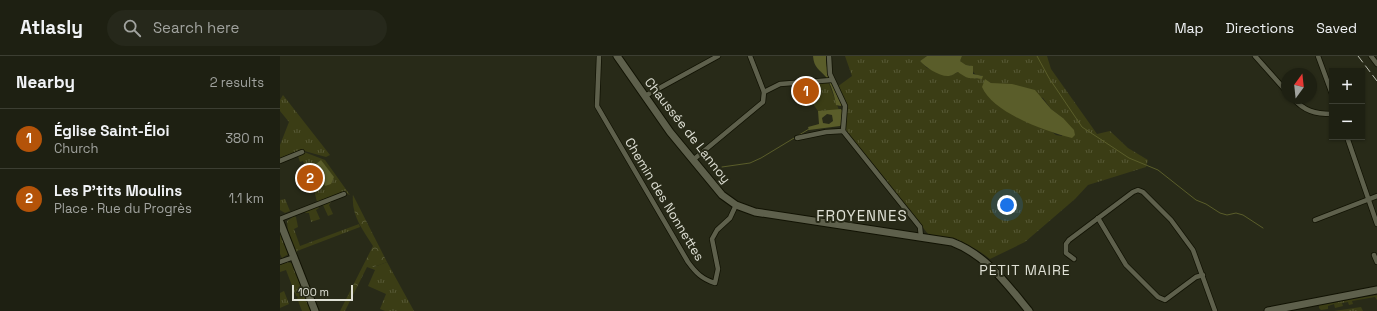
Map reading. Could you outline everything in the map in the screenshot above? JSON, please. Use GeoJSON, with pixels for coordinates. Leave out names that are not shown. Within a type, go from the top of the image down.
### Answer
{"type":"FeatureCollection","features":[{"type":"Feature","properties":{"kind":"main road","name":"Chaussée de Lannoy"},"geometry":{"type":"LineString","coordinates":[[617,56],[670,132],[722,195],[736,205],[755,212],[952,242],[978,256],[996,272],[1029,311]]}},
{"type":"Feature","properties":{"kind":"main road"},"geometry":{"type":"LineString","coordinates":[[280,220],[315,311]]}},
{"type":"Feature","properties":{"kind":"main road"},"geometry":{"type":"LineString","coordinates":[[1268,311],[1377,290]]}},
{"type":"Feature","properties":{"kind":"street","name":"Chemin des Nonnettes"},"geometry":{"type":"LineString","coordinates":[[599,56],[597,106],[688,262],[699,276],[714,283],[718,269],[712,244],[713,234],[730,218],[736,205]]}},
{"type":"Feature","properties":{"kind":"street"},"geometry":{"type":"LineString","coordinates":[[646,96],[718,56]]}},
{"type":"Feature","properties":{"kind":"street"},"geometry":{"type":"LineString","coordinates":[[693,160],[763,101],[764,92],[750,56]]}},
{"type":"Feature","properties":{"kind":"street"},"geometry":{"type":"LineString","coordinates":[[829,56],[830,80],[845,106],[843,131],[920,227],[922,237]]}},
{"type":"Feature","properties":{"kind":"street"},"geometry":{"type":"LineString","coordinates":[[1255,56],[1281,85]]}},
{"type":"Feature","properties":{"kind":"street"},"geometry":{"type":"LineString","coordinates":[[1318,56],[1329,86]]}},
{"type":"Feature","properties":{"kind":"street"},"geometry":{"type":"LineString","coordinates":[[1371,56],[1377,64]]}},
{"type":"Feature","properties":{"kind":"street"},"geometry":{"type":"LineString","coordinates":[[764,92],[780,84],[830,80]]}},
{"type":"Feature","properties":{"kind":"street"},"geometry":{"type":"LineString","coordinates":[[1300,104],[1307,110],[1316,113],[1329,114]]}},
{"type":"Feature","properties":{"kind":"street"},"geometry":{"type":"LineString","coordinates":[[797,138],[843,131]]}},
{"type":"Feature","properties":{"kind":"street"},"geometry":{"type":"LineString","coordinates":[[1347,140],[1377,224]]}},
{"type":"Feature","properties":{"kind":"street"},"geometry":{"type":"LineString","coordinates":[[280,161],[302,152]]}},
{"type":"Feature","properties":{"kind":"street"},"geometry":{"type":"LineString","coordinates":[[1074,259],[1066,253],[1066,244],[1068,240],[1133,192],[1138,190],[1143,192],[1171,220],[1193,250],[1215,311]]}},
{"type":"Feature","properties":{"kind":"street"},"geometry":{"type":"LineString","coordinates":[[280,220],[344,194]]}},
{"type":"Feature","properties":{"kind":"street"},"geometry":{"type":"LineString","coordinates":[[1315,220],[1377,196]]}},
{"type":"Feature","properties":{"kind":"street"},"geometry":{"type":"LineString","coordinates":[[1098,218],[1126,265],[1158,297],[1165,300],[1196,277],[1203,275]]}},
{"type":"Feature","properties":{"kind":"street"},"geometry":{"type":"LineString","coordinates":[[1374,254],[1377,262]]}},
{"type":"Feature","properties":{"kind":"street"},"geometry":{"type":"LineString","coordinates":[[280,262],[294,257]]}},
{"type":"Feature","properties":{"kind":"green space"},"geometry":{"type":"Polygon","coordinates":[[[845,56],[927,56],[920,61],[927,68],[950,76],[958,72],[977,79],[982,75],[975,74],[970,65],[966,65],[960,61],[962,56],[1047,56],[1051,69],[1097,134],[1110,131],[1128,148],[1148,160],[1146,167],[1088,185],[1075,199],[1025,242],[990,259],[969,246],[953,240],[928,234],[845,130],[845,109],[837,87],[852,76],[845,56]],[[985,79],[1056,135],[1062,136],[1063,118],[1051,109],[1043,98],[991,83],[985,79]]]}},
{"type":"Feature","properties":{"kind":"green space"},"geometry":{"type":"Polygon","coordinates":[[[828,81],[839,110],[818,111],[813,104],[798,99],[798,95],[814,97],[816,93],[816,83],[828,81]]]}},
{"type":"Feature","properties":{"kind":"green space"},"geometry":{"type":"Polygon","coordinates":[[[283,95],[330,155],[326,157],[301,150],[280,158],[280,145],[289,122],[280,111],[280,100],[283,95]]]}},
{"type":"Feature","properties":{"kind":"green space"},"geometry":{"type":"Polygon","coordinates":[[[304,152],[325,160],[350,195],[343,192],[317,202],[313,186],[320,183],[313,168],[307,170],[303,161],[300,162],[298,156],[304,152]]]}},
{"type":"Feature","properties":{"kind":"green space"},"geometry":{"type":"Polygon","coordinates":[[[353,195],[387,262],[374,267],[367,267],[345,311],[340,311],[373,246],[356,216],[353,195]]]}},
{"type":"Feature","properties":{"kind":"green space"},"geometry":{"type":"Polygon","coordinates":[[[285,199],[290,211],[285,213],[280,210],[280,200],[285,199]]]}},
{"type":"Feature","properties":{"kind":"green space"},"geometry":{"type":"Polygon","coordinates":[[[331,202],[329,205],[333,214],[328,216],[323,205],[331,202]]]}},
{"type":"Feature","properties":{"kind":"green space"},"geometry":{"type":"Polygon","coordinates":[[[319,208],[316,210],[320,219],[311,222],[309,213],[305,213],[307,210],[319,208]]]}},
{"type":"Feature","properties":{"kind":"green space"},"geometry":{"type":"Polygon","coordinates":[[[294,216],[296,217],[298,227],[294,229],[300,246],[359,224],[360,227],[297,251],[297,254],[295,254],[288,232],[287,221],[294,216]]]}},
{"type":"Feature","properties":{"kind":"green space"},"geometry":{"type":"Polygon","coordinates":[[[280,228],[290,253],[282,258],[280,254],[280,228]]]}},
{"type":"Feature","properties":{"kind":"green space"},"geometry":{"type":"Polygon","coordinates":[[[287,262],[292,263],[311,311],[302,311],[297,298],[299,297],[296,296],[286,270],[280,272],[280,265],[287,262]]]}},
{"type":"Feature","properties":{"kind":"green space"},"geometry":{"type":"Polygon","coordinates":[[[387,262],[414,311],[385,311],[380,309],[386,294],[368,286],[375,270],[367,267],[374,267],[387,262]]]}},
{"type":"Feature","properties":{"kind":"green space"},"geometry":{"type":"Polygon","coordinates":[[[284,291],[289,304],[280,308],[280,293],[284,291]]]}},
{"type":"Feature","properties":{"kind":"green space"},"geometry":{"type":"Polygon","coordinates":[[[1377,295],[1377,300],[1375,297],[1352,301],[1353,304],[1349,305],[1348,302],[1342,303],[1343,306],[1335,308],[1334,304],[1328,306],[1328,309],[1321,310],[1319,308],[1319,305],[1377,295]]]}},
{"type":"Feature","properties":{"kind":"green space"},"geometry":{"type":"Polygon","coordinates":[[[1361,307],[1363,311],[1334,311],[1361,307]]]}},
{"type":"Feature","properties":{"kind":"shaded area"},"geometry":{"type":"Polygon","coordinates":[[[813,56],[826,56],[829,75],[843,102],[841,106],[836,105],[830,83],[816,66],[813,56]]]}},
{"type":"Feature","properties":{"kind":"shaded area"},"geometry":{"type":"Polygon","coordinates":[[[927,56],[962,56],[960,61],[966,65],[973,66],[973,74],[983,76],[982,79],[969,78],[958,72],[951,76],[945,76],[937,73],[929,69],[920,61],[927,56]]]}},
{"type":"Feature","properties":{"kind":"shaded area"},"geometry":{"type":"Polygon","coordinates":[[[985,79],[991,83],[1012,84],[1035,90],[1051,109],[1063,118],[1074,130],[1075,135],[1072,138],[1049,131],[1009,113],[997,105],[988,96],[982,87],[985,79]]]}},
{"type":"Feature","properties":{"kind":"shaded area"},"geometry":{"type":"Polygon","coordinates":[[[841,109],[843,112],[842,124],[840,126],[809,130],[808,127],[819,124],[818,111],[841,109]],[[827,114],[822,118],[823,123],[829,124],[833,121],[832,115],[827,114]]]}},
{"type":"Feature","properties":{"kind":"shaded area"},"geometry":{"type":"Polygon","coordinates":[[[321,160],[334,177],[331,184],[325,186],[316,164],[321,160]]]}},
{"type":"Feature","properties":{"kind":"waterway"},"geometry":{"type":"LineString","coordinates":[[1037,56],[1049,78],[1082,127],[1129,158],[1158,170],[1196,200],[1206,204],[1220,213],[1227,215],[1236,213],[1243,215],[1263,228]]}},
{"type":"Feature","properties":{"kind":"waterway"},"geometry":{"type":"LineString","coordinates":[[722,167],[750,163],[809,129]]}},
{"type":"Feature","properties":{"kind":"railway"},"geometry":{"type":"LineString","coordinates":[[1358,56],[1377,81]]}},
{"type":"Feature","properties":{"kind":"place","name":"Église Saint-Éloi"},"geometry":{"type":"Point","coordinates":[806,91]}},
{"type":"Feature","properties":{"kind":"place","name":"Les P'tits Moulins"},"geometry":{"type":"Point","coordinates":[310,178]}},
{"type":"Feature","properties":{"kind":"district","name":"FROYENNES"},"geometry":{"type":"Point","coordinates":[862,216]}},
{"type":"Feature","properties":{"kind":"district","name":"PETIT MAIRE"},"geometry":{"type":"Point","coordinates":[1025,270]}}]}
